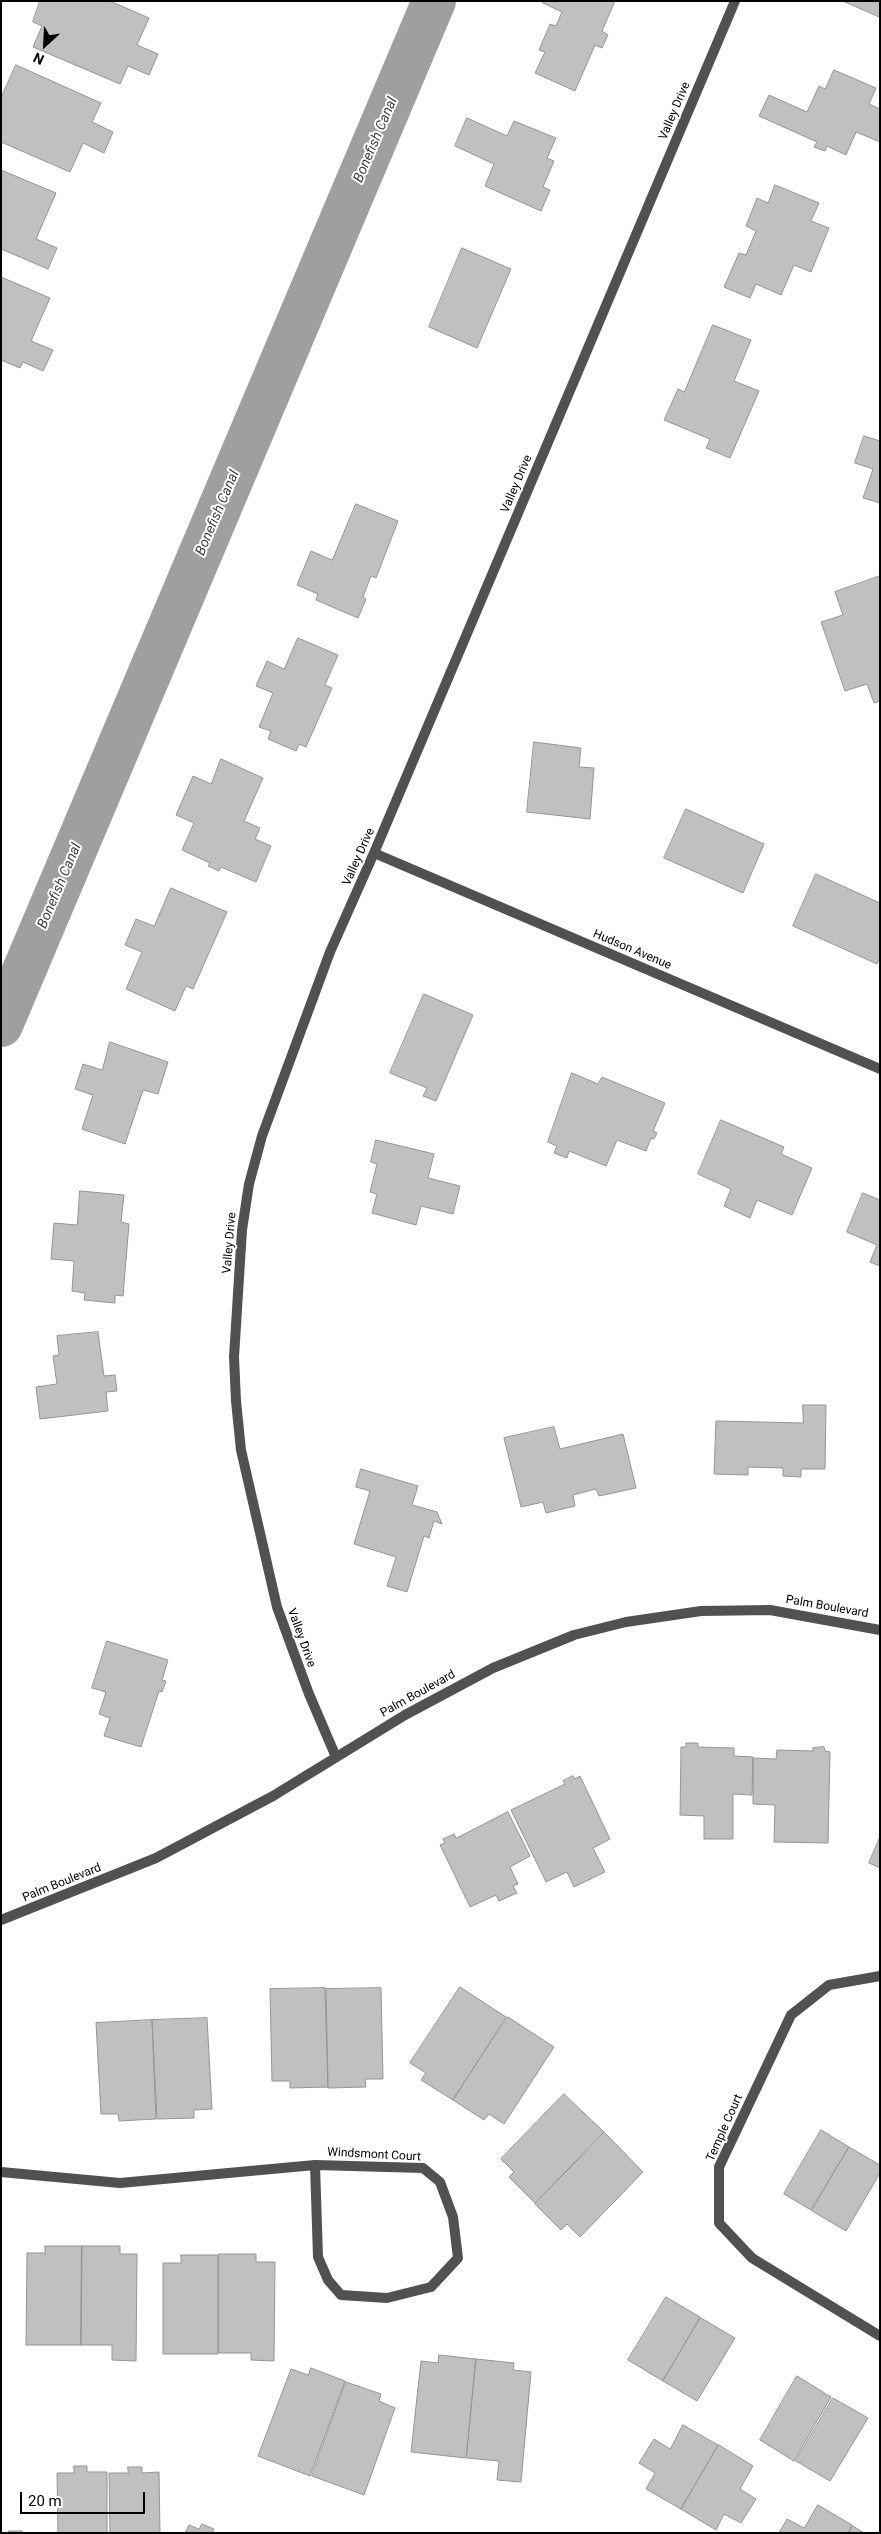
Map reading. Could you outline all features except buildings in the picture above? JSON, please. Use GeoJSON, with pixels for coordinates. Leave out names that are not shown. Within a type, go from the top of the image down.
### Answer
{"type":"FeatureCollection","features":[{"type":"Feature","properties":{"kind":"street","name":"Valley Drive"},"geometry":{"type":"LineString","coordinates":[[336,1757],[308,1694],[277,1608],[241,1450],[234,1357],[242,1230],[249,1184],[262,1136],[330,952],[374,853],[735,1]]}},
{"type":"Feature","properties":{"kind":"street","name":"Hudson Avenue"},"geometry":{"type":"LineString","coordinates":[[374,853],[880,1070]]}},
{"type":"Feature","properties":{"kind":"street","name":"Palm Boulevard"},"geometry":{"type":"LineString","coordinates":[[1,1920],[156,1858],[273,1796],[405,1715],[493,1668],[574,1634],[626,1622],[701,1611],[770,1610],[880,1630]]}},
{"type":"Feature","properties":{"kind":"street","name":"Temple Court"},"geometry":{"type":"LineString","coordinates":[[880,1976],[829,1985],[791,2015],[719,2167],[719,2223],[752,2258],[880,2336]]}},
{"type":"Feature","properties":{"kind":"street","name":"Windsmont Court"},"geometry":{"type":"LineString","coordinates":[[1,2172],[120,2183],[315,2165],[424,2168],[440,2182],[453,2217],[458,2258],[431,2287],[387,2298],[341,2295],[328,2280],[318,2257],[315,2165]]}},
{"type":"Feature","properties":{"kind":"waterway","name":"Bonefish Canal"},"geometry":{"type":"LineString","coordinates":[[1,1025],[434,1]]}}]}
